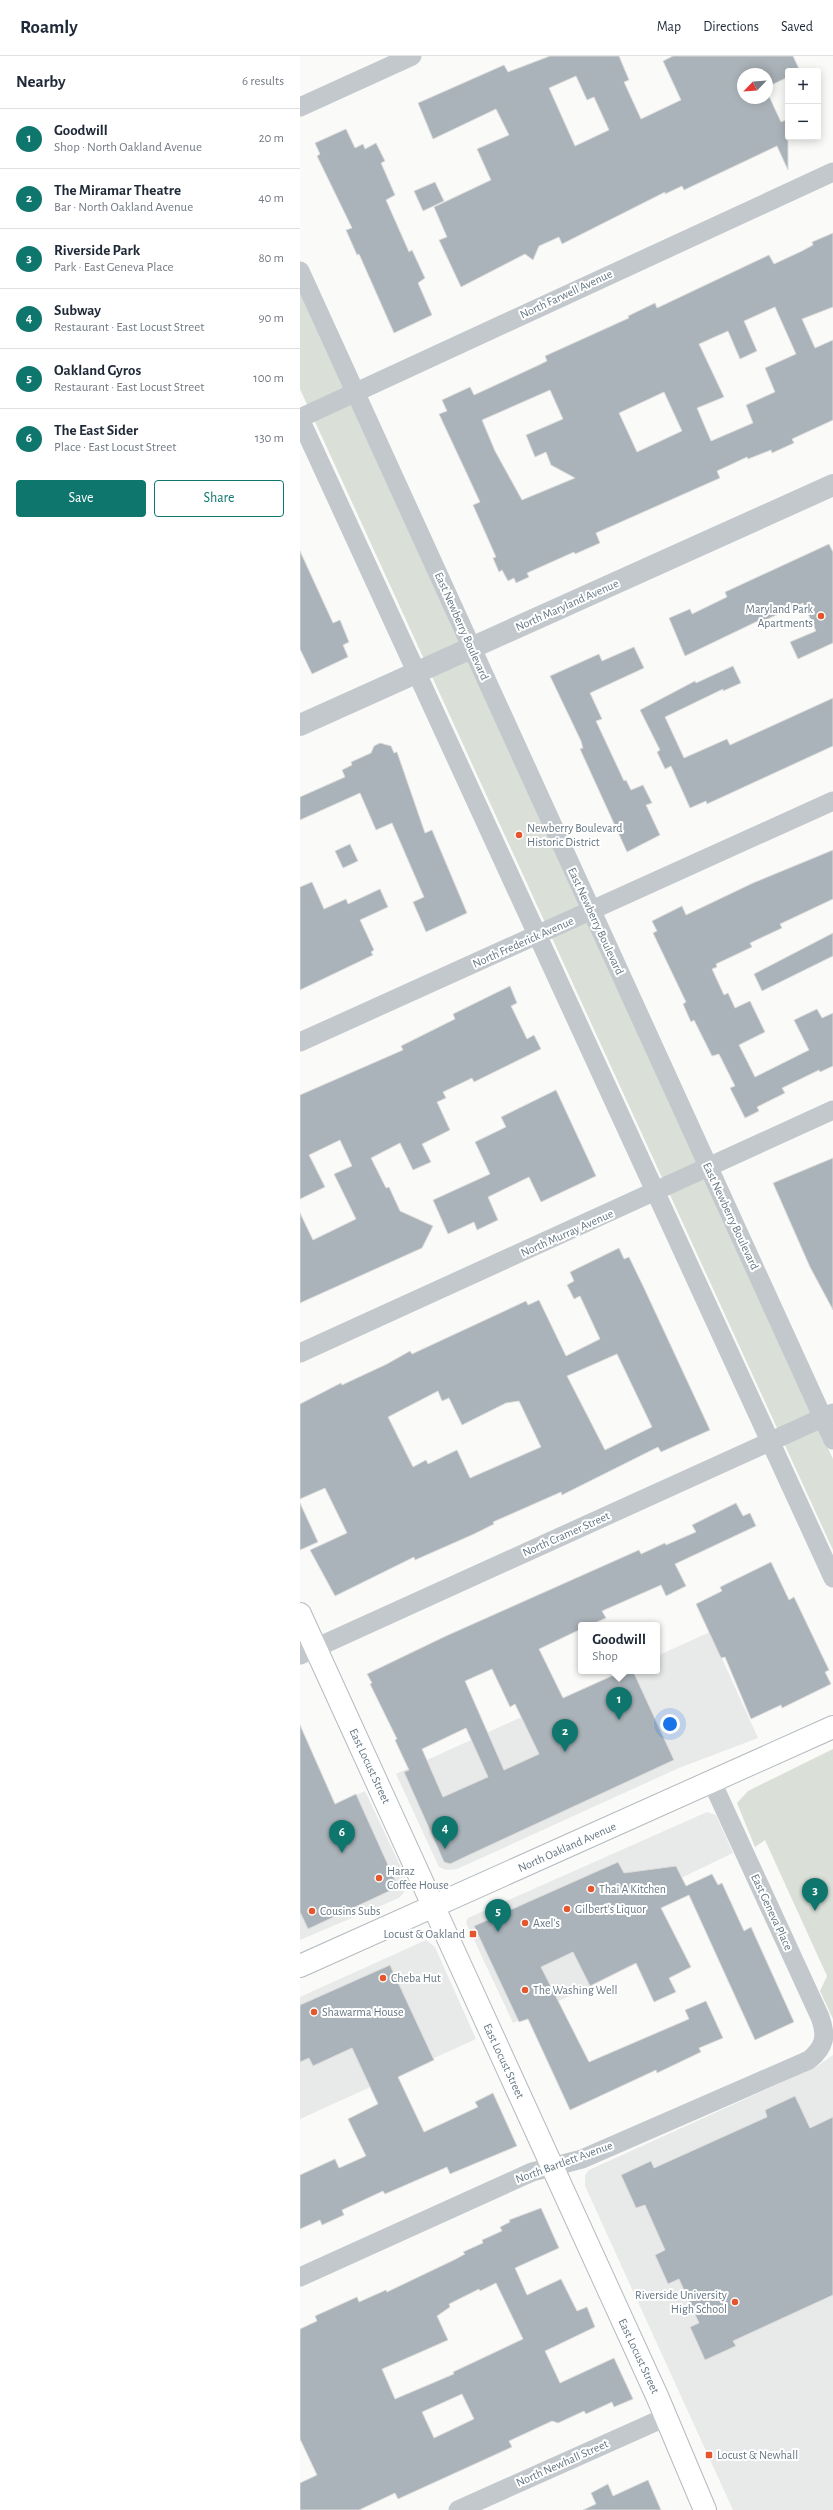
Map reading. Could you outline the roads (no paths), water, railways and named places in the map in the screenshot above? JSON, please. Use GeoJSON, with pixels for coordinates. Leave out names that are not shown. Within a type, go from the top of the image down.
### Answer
{"type":"FeatureCollection","features":[{"type":"Feature","properties":{"kind":"main road","name":"East Locust Street"},"geometry":{"type":"LineString","coordinates":[[300,1614],[308,1652],[434,1907],[666,2417],[705,2510]]}},
{"type":"Feature","properties":{"kind":"main road","name":"North Oakland Avenue"},"geometry":{"type":"LineString","coordinates":[[300,1966],[833,1727]]}},
{"type":"Feature","properties":{"kind":"street"},"geometry":{"type":"LineString","coordinates":[[300,107],[412,56]]}},
{"type":"Feature","properties":{"kind":"street","name":"North Farwell Avenue"},"geometry":{"type":"LineString","coordinates":[[300,418],[833,172]]}},
{"type":"Feature","properties":{"kind":"street","name":"East Newberry Boulevard"},"geometry":{"type":"LineString","coordinates":[[300,271],[709,1168],[828,1415],[833,1440]]}},
{"type":"Feature","properties":{"kind":"street"},"geometry":{"type":"LineString","coordinates":[[300,418],[833,1578]]}},
{"type":"Feature","properties":{"kind":"street","name":"North Maryland Avenue"},"geometry":{"type":"LineString","coordinates":[[300,725],[417,674],[833,485]]}},
{"type":"Feature","properties":{"kind":"street","name":"North Frederick Avenue"},"geometry":{"type":"LineString","coordinates":[[300,1042],[538,936],[833,801]]}},
{"type":"Feature","properties":{"kind":"street","name":"North Murray Avenue"},"geometry":{"type":"LineString","coordinates":[[300,1353],[709,1168],[833,1110]]}},
{"type":"Feature","properties":{"kind":"street","name":"North Cramer Street"},"geometry":{"type":"LineString","coordinates":[[308,1652],[828,1415]]}},
{"type":"Feature","properties":{"kind":"street","name":"East Geneva Place"},"geometry":{"type":"LineString","coordinates":[[712,1782],[820,2017],[826,2031],[824,2043]]}},
{"type":"Feature","properties":{"kind":"street","name":"North Bartlett Avenue"},"geometry":{"type":"LineString","coordinates":[[300,2276],[525,2175],[552,2166],[582,2159],[809,2060],[818,2053],[824,2043]]}},
{"type":"Feature","properties":{"kind":"street","name":"North Newhall Street"},"geometry":{"type":"LineString","coordinates":[[458,2510],[666,2417]]}},
{"type":"Feature","properties":{"kind":"place","name":"Maryland Park Apartments"},"geometry":{"type":"Point","coordinates":[821,616]}},
{"type":"Feature","properties":{"kind":"place","name":"Newberry Boulevard Historic District"},"geometry":{"type":"Point","coordinates":[519,835]}},
{"type":"Feature","properties":{"kind":"place","name":"Goodwill"},"geometry":{"type":"Point","coordinates":[619,1720]}},
{"type":"Feature","properties":{"kind":"place","name":"The Miramar Theatre"},"geometry":{"type":"Point","coordinates":[565,1752]}},
{"type":"Feature","properties":{"kind":"place","name":"Subway"},"geometry":{"type":"Point","coordinates":[445,1849]}},
{"type":"Feature","properties":{"kind":"place","name":"The East Sider"},"geometry":{"type":"Point","coordinates":[342,1853]}},
{"type":"Feature","properties":{"kind":"place","name":"Haraz Coffee House"},"geometry":{"type":"Point","coordinates":[379,1878]}},
{"type":"Feature","properties":{"kind":"place","name":"Thai A Kitchen"},"geometry":{"type":"Point","coordinates":[591,1889]}},
{"type":"Feature","properties":{"kind":"place","name":"Gilbert's Liquor"},"geometry":{"type":"Point","coordinates":[567,1909]}},
{"type":"Feature","properties":{"kind":"place","name":"Cousins Subs"},"geometry":{"type":"Point","coordinates":[312,1911]}},
{"type":"Feature","properties":{"kind":"place","name":"Riverside Park"},"geometry":{"type":"Point","coordinates":[815,1911]}},
{"type":"Feature","properties":{"kind":"place","name":"Axel's"},"geometry":{"type":"Point","coordinates":[525,1923]}},
{"type":"Feature","properties":{"kind":"place","name":"Oakland Gyros"},"geometry":{"type":"Point","coordinates":[498,1932]}},
{"type":"Feature","properties":{"kind":"place","name":"Locust & Oakland"},"geometry":{"type":"Point","coordinates":[473,1934]}},
{"type":"Feature","properties":{"kind":"place","name":"Cheba Hut"},"geometry":{"type":"Point","coordinates":[383,1978]}},
{"type":"Feature","properties":{"kind":"place","name":"The Washing Well"},"geometry":{"type":"Point","coordinates":[525,1990]}},
{"type":"Feature","properties":{"kind":"place","name":"Shawarma House"},"geometry":{"type":"Point","coordinates":[314,2012]}},
{"type":"Feature","properties":{"kind":"place","name":"Riverside University High School"},"geometry":{"type":"Point","coordinates":[735,2302]}},
{"type":"Feature","properties":{"kind":"place","name":"Locust & Newhall"},"geometry":{"type":"Point","coordinates":[709,2455]}}]}
